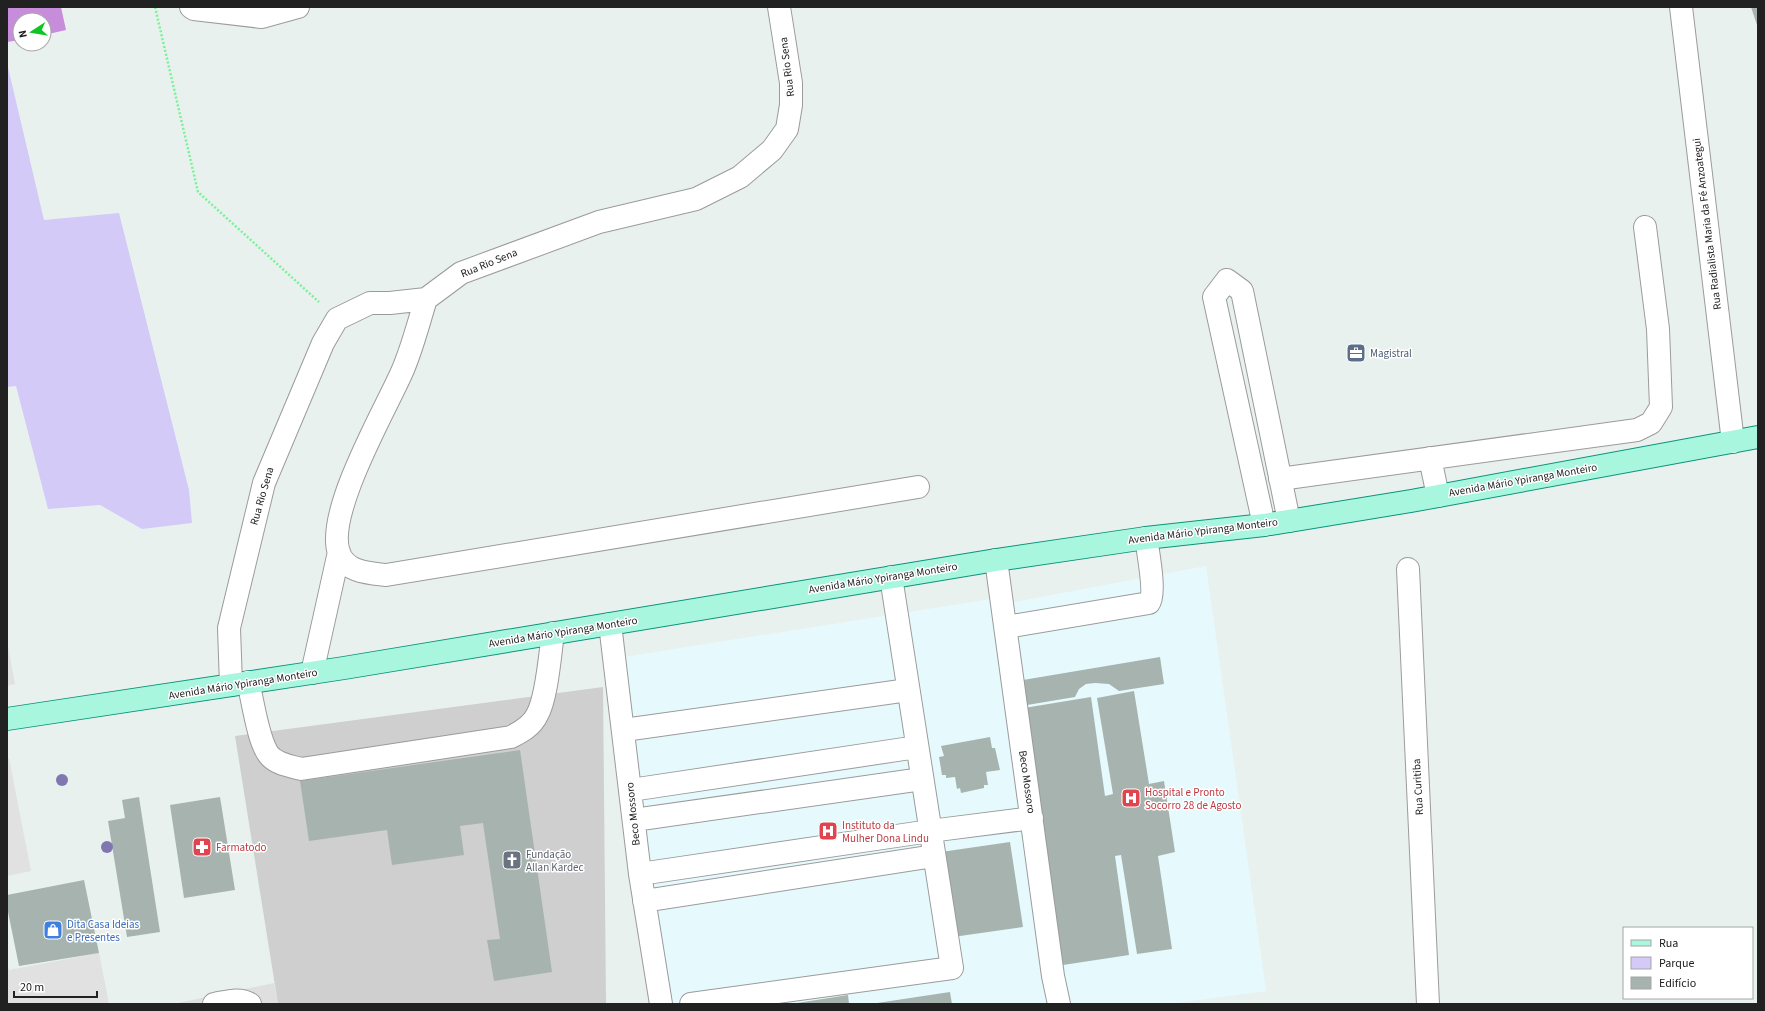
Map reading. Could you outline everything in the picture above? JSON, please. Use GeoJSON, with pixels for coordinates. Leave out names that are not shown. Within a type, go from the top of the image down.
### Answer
{"type":"FeatureCollection","features":[{"type":"Feature","properties":{"kind":"main road","name":"Avenida Mário Ypiranga Monteiro"},"geometry":{"type":"LineString","coordinates":[[7,719],[312,673],[996,560],[1146,538],[1289,521],[1438,496],[1758,437]]}},
{"type":"Feature","properties":{"kind":"street"},"geometry":{"type":"LineString","coordinates":[[191,7],[194,9],[262,16],[298,7]]}},
{"type":"Feature","properties":{"kind":"street","name":"Rua Rio Sena"},"geometry":{"type":"LineString","coordinates":[[426,299],[461,273],[599,222],[696,198],[740,177],[772,150],[787,129],[792,104],[791,83],[779,7]]}},
{"type":"Feature","properties":{"kind":"street","name":"Rua Radialista Maria da Fé Anzoategui"},"geometry":{"type":"LineString","coordinates":[[1681,7],[1733,442]]}},
{"type":"Feature","properties":{"kind":"street"},"geometry":{"type":"LineString","coordinates":[[1280,479],[1637,430],[1651,423],[1661,407],[1658,329],[1645,227]]}},
{"type":"Feature","properties":{"kind":"street"},"geometry":{"type":"LineString","coordinates":[[1264,525],[1214,297],[1227,280],[1242,291],[1289,521]]}},
{"type":"Feature","properties":{"kind":"street"},"geometry":{"type":"LineString","coordinates":[[337,319],[370,302],[390,303],[426,299],[402,373],[350,482],[336,540],[343,560],[351,567],[362,572],[386,575],[918,488]]}},
{"type":"Feature","properties":{"kind":"street","name":"Rua Rio Sena"},"geometry":{"type":"LineString","coordinates":[[337,319],[323,343],[264,483],[229,628],[240,684],[262,741],[270,756],[284,765],[301,769],[511,737],[525,729],[537,716],[543,696],[553,633]]}},
{"type":"Feature","properties":{"kind":"street"},"geometry":{"type":"LineString","coordinates":[[1430,458],[1438,496]]}},
{"type":"Feature","properties":{"kind":"street"},"geometry":{"type":"LineString","coordinates":[[1006,627],[1148,603],[1152,600],[1152,591],[1146,538]]}},
{"type":"Feature","properties":{"kind":"street"},"geometry":{"type":"LineString","coordinates":[[312,673],[339,552]]}},
{"type":"Feature","properties":{"kind":"street","name":"Beco Mossoro"},"geometry":{"type":"LineString","coordinates":[[996,560],[1053,976],[1059,1004]]}},
{"type":"Feature","properties":{"kind":"street","name":"Rua Curitiba"},"geometry":{"type":"LineString","coordinates":[[1408,569],[1428,1004]]}},
{"type":"Feature","properties":{"kind":"street"},"geometry":{"type":"LineString","coordinates":[[691,1004],[952,968],[891,577]]}},
{"type":"Feature","properties":{"kind":"street","name":"Beco Mossoro"},"geometry":{"type":"LineString","coordinates":[[610,624],[624,730],[640,874],[661,1004]]}},
{"type":"Feature","properties":{"kind":"street"},"geometry":{"type":"LineString","coordinates":[[624,730],[908,690]]}},
{"type":"Feature","properties":{"kind":"street"},"geometry":{"type":"LineString","coordinates":[[631,790],[917,747]]}},
{"type":"Feature","properties":{"kind":"street"},"geometry":{"type":"LineString","coordinates":[[634,820],[922,779]]}},
{"type":"Feature","properties":{"kind":"street"},"geometry":{"type":"LineString","coordinates":[[640,874],[930,831],[1032,818]]}},
{"type":"Feature","properties":{"kind":"street"},"geometry":{"type":"LineString","coordinates":[[644,901],[934,856]]}},
{"type":"Feature","properties":{"kind":"street"},"geometry":{"type":"LineString","coordinates":[[214,1004],[234,1000],[245,1001],[250,1004]]}},
{"type":"Feature","properties":{"kind":"path"},"geometry":{"type":"LineString","coordinates":[[155,7],[198,192],[337,319]]}},
{"type":"Feature","properties":{"kind":"shaded area"},"geometry":{"type":"Polygon","coordinates":[[[7,7],[61,7],[66,30],[52,33],[52,12],[12,12],[12,41],[7,42],[7,7]]]}},
{"type":"Feature","properties":{"kind":"shaded area","name":"Instituto da Mulher Dona Lindu"},"geometry":{"type":"Polygon","coordinates":[[[1206,566],[1266,991],[1169,1004],[653,1004],[605,660],[991,599],[993,606],[1206,566]]]}},
{"type":"Feature","properties":{"kind":"shaded area"},"geometry":{"type":"Polygon","coordinates":[[[7,641],[15,684],[7,686],[7,641]]]}},
{"type":"Feature","properties":{"kind":"shaded area","name":"Fundação Allan Kardec"},"geometry":{"type":"Polygon","coordinates":[[[603,687],[606,1004],[278,1004],[235,736],[603,687]]]}},
{"type":"Feature","properties":{"kind":"shaded area"},"geometry":{"type":"Polygon","coordinates":[[[9,758],[31,871],[7,876],[7,759],[9,758]]]}},
{"type":"Feature","properties":{"kind":"shaded area"},"geometry":{"type":"Polygon","coordinates":[[[99,953],[109,1004],[7,1004],[7,961],[9,970],[99,953]]]}},
{"type":"Feature","properties":{"kind":"shaded area"},"geometry":{"type":"Polygon","coordinates":[[[274,983],[278,1004],[173,1004],[274,983]]]}},
{"type":"Feature","properties":{"kind":"green space"},"geometry":{"type":"Polygon","coordinates":[[[7,63],[44,220],[119,213],[189,490],[192,523],[142,529],[100,505],[48,509],[16,386],[7,387],[7,63]]]}},
{"type":"Feature","properties":{"kind":"building"},"geometry":{"type":"Polygon","coordinates":[[[1751,7],[1758,7],[1758,28],[1751,7]]]}},
{"type":"Feature","properties":{"kind":"building"},"geometry":{"type":"Polygon","coordinates":[[[1160,657],[1164,684],[1119,691],[1109,684],[1086,684],[1079,689],[1075,697],[1027,705],[1023,680],[1160,657]]]}},
{"type":"Feature","properties":{"kind":"building"},"geometry":{"type":"Polygon","coordinates":[[[1134,691],[1149,784],[1164,781],[1175,852],[1158,856],[1172,949],[1137,954],[1121,855],[1115,856],[1129,955],[1063,965],[1024,708],[1091,697],[1105,796],[1113,794],[1097,698],[1134,691]]]}},
{"type":"Feature","properties":{"kind":"building"},"geometry":{"type":"Polygon","coordinates":[[[990,737],[992,748],[995,748],[1000,770],[986,772],[988,785],[984,785],[984,788],[961,793],[960,788],[957,789],[955,777],[946,778],[946,775],[942,775],[939,757],[944,756],[941,746],[990,737]]]}},
{"type":"Feature","properties":{"kind":"building","name":"Fundação Allan Kardec"},"geometry":{"type":"Polygon","coordinates":[[[520,750],[552,972],[494,981],[487,940],[500,939],[483,823],[460,826],[464,855],[392,865],[387,830],[309,841],[300,781],[520,750]]]}},
{"type":"Feature","properties":{"kind":"building"},"geometry":{"type":"Polygon","coordinates":[[[139,797],[160,932],[127,937],[108,821],[125,818],[122,800],[139,797]]]}},
{"type":"Feature","properties":{"kind":"building","name":"Farmatodo"},"geometry":{"type":"Polygon","coordinates":[[[220,797],[235,890],[184,898],[170,805],[220,797]]]}},
{"type":"Feature","properties":{"kind":"building"},"geometry":{"type":"Polygon","coordinates":[[[1010,842],[1023,927],[953,937],[941,852],[1010,842]]]}},
{"type":"Feature","properties":{"kind":"building","name":"Dita Casa Ideias e Presentes"},"geometry":{"type":"Polygon","coordinates":[[[84,880],[99,953],[19,966],[7,907],[7,895],[84,880]]]}},
{"type":"Feature","properties":{"kind":"building"},"geometry":{"type":"Polygon","coordinates":[[[950,992],[952,1004],[877,1003],[950,992]]]}},
{"type":"Feature","properties":{"kind":"building"},"geometry":{"type":"Polygon","coordinates":[[[848,995],[849,1004],[797,1004],[797,1003],[848,995]]]}},
{"type":"Feature","properties":{"kind":"place","name":"Magistral"},"geometry":{"type":"Point","coordinates":[1356,353]}},
{"type":"Feature","properties":{"kind":"place","name":"Hospital e Pronto Socorro 28 de Agosto"},"geometry":{"type":"Point","coordinates":[1131,798]}},
{"type":"Feature","properties":{"kind":"place","name":"Instituto da Mulher Dona Lindu"},"geometry":{"type":"Point","coordinates":[828,831]}},
{"type":"Feature","properties":{"kind":"place","name":"Farmatodo"},"geometry":{"type":"Point","coordinates":[202,847]}},
{"type":"Feature","properties":{"kind":"place","name":"Fundação Allan Kardec"},"geometry":{"type":"Point","coordinates":[512,860]}},
{"type":"Feature","properties":{"kind":"place","name":"Dita Casa Ideias e Presentes"},"geometry":{"type":"Point","coordinates":[53,930]}}]}
